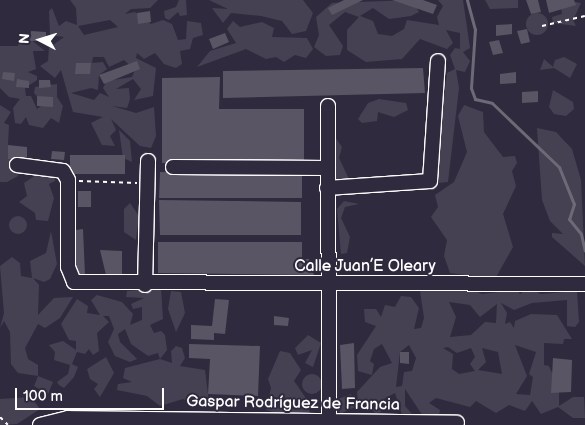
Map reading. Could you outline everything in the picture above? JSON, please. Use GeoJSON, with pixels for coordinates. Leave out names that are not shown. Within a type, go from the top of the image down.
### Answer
{"type":"FeatureCollection","features":[{"type":"Feature","properties":{"kind":"street"},"geometry":{"type":"LineString","coordinates":[[327,188],[430,181],[438,60]]}},
{"type":"Feature","properties":{"kind":"street"},"geometry":{"type":"LineString","coordinates":[[328,106],[329,424]]}},
{"type":"Feature","properties":{"kind":"street"},"geometry":{"type":"LineString","coordinates":[[145,285],[148,161]]}},
{"type":"Feature","properties":{"kind":"street"},"geometry":{"type":"LineString","coordinates":[[17,165],[54,167],[64,171],[68,180]]}},
{"type":"Feature","properties":{"kind":"street"},"geometry":{"type":"LineString","coordinates":[[173,167],[327,168]]}},
{"type":"Feature","properties":{"kind":"street","name":"Calle Juan’E Oleary"},"geometry":{"type":"LineString","coordinates":[[68,180],[69,276],[84,284],[585,284]]}},
{"type":"Feature","properties":{"kind":"street","name":"Gaspar Rodríguez de Francia"},"geometry":{"type":"LineString","coordinates":[[40,425],[68,418],[329,424],[457,423]]}},
{"type":"Feature","properties":{"kind":"path"},"geometry":{"type":"LineString","coordinates":[[542,26],[585,16]]}},
{"type":"Feature","properties":{"kind":"path"},"geometry":{"type":"LineString","coordinates":[[68,180],[147,183]]}},
{"type":"Feature","properties":{"kind":"path"},"geometry":{"type":"LineString","coordinates":[[0,417],[8,425]]}},
{"type":"Feature","properties":{"kind":"shaded area"},"geometry":{"type":"Polygon","coordinates":[[[70,0],[158,0],[150,8],[131,9],[125,14],[135,12],[151,24],[163,20],[172,24],[178,40],[186,39],[187,21],[201,23],[203,35],[193,38],[190,49],[180,51],[182,64],[176,68],[164,64],[155,53],[144,59],[137,53],[136,58],[156,68],[153,96],[134,100],[141,89],[133,79],[116,89],[129,88],[130,99],[127,108],[112,106],[136,113],[154,107],[156,136],[151,148],[140,146],[111,119],[116,130],[110,136],[115,146],[102,145],[91,123],[103,117],[73,112],[61,70],[55,78],[40,66],[48,61],[49,48],[64,37],[50,35],[49,11],[52,8],[59,26],[66,21],[77,25],[76,8],[70,0]],[[110,20],[78,26],[84,35],[118,27],[110,20]],[[93,57],[92,63],[103,62],[107,69],[99,75],[98,90],[91,88],[71,93],[94,100],[100,93],[109,97],[103,88],[107,81],[132,77],[135,70],[124,60],[109,67],[104,57],[93,57]]]}},
{"type":"Feature","properties":{"kind":"shaded area"},"geometry":{"type":"Polygon","coordinates":[[[179,0],[186,0],[187,15],[180,16],[178,12],[169,20],[165,18],[164,11],[176,7],[179,0]]]}},
{"type":"Feature","properties":{"kind":"shaded area"},"geometry":{"type":"Polygon","coordinates":[[[209,0],[303,0],[313,13],[306,31],[292,34],[282,21],[261,16],[231,13],[223,23],[212,8],[228,9],[209,0]]]}},
{"type":"Feature","properties":{"kind":"shaded area"},"geometry":{"type":"Polygon","coordinates":[[[412,0],[419,12],[411,16],[389,19],[373,8],[360,16],[373,21],[378,34],[392,36],[404,29],[407,20],[439,25],[437,17],[443,6],[438,0],[463,0],[470,48],[463,52],[470,61],[465,72],[456,70],[459,88],[448,182],[438,183],[443,105],[447,73],[455,69],[450,55],[455,48],[460,49],[460,33],[446,30],[453,43],[447,49],[420,39],[402,59],[366,62],[347,50],[347,30],[359,17],[345,12],[329,25],[343,46],[340,55],[326,56],[314,47],[319,35],[316,17],[332,3],[412,0]]]}},
{"type":"Feature","properties":{"kind":"shaded area"},"geometry":{"type":"Polygon","coordinates":[[[485,0],[518,0],[518,8],[490,9],[485,0]]]}},
{"type":"Feature","properties":{"kind":"shaded area"},"geometry":{"type":"Polygon","coordinates":[[[575,2],[581,3],[573,20],[576,26],[553,23],[552,17],[562,14],[561,6],[575,2]]]}},
{"type":"Feature","properties":{"kind":"shaded area"},"geometry":{"type":"Polygon","coordinates":[[[537,13],[545,16],[548,24],[545,32],[537,35],[529,32],[526,24],[529,16],[537,13]]]}},
{"type":"Feature","properties":{"kind":"shaded area"},"geometry":{"type":"Polygon","coordinates":[[[233,21],[240,27],[262,22],[274,28],[272,37],[307,38],[313,49],[306,58],[295,55],[284,62],[276,57],[266,59],[246,49],[197,67],[210,51],[236,43],[227,29],[233,21]]]}},
{"type":"Feature","properties":{"kind":"shaded area"},"geometry":{"type":"Polygon","coordinates":[[[25,35],[45,51],[33,51],[36,69],[28,72],[37,76],[37,80],[25,88],[26,96],[31,96],[37,109],[44,104],[34,93],[35,87],[57,84],[57,97],[63,106],[59,123],[51,118],[43,128],[29,125],[26,117],[21,124],[15,123],[13,108],[20,99],[9,97],[0,88],[0,46],[18,46],[19,37],[25,35]]]}},
{"type":"Feature","properties":{"kind":"shaded area"},"geometry":{"type":"Polygon","coordinates":[[[564,57],[577,64],[570,78],[554,68],[540,70],[544,59],[553,67],[555,60],[564,57]]]}},
{"type":"Feature","properties":{"kind":"shaded area"},"geometry":{"type":"Polygon","coordinates":[[[553,90],[573,102],[574,109],[566,116],[554,114],[549,107],[553,90]]]}},
{"type":"Feature","properties":{"kind":"shaded area"},"geometry":{"type":"Polygon","coordinates":[[[379,99],[406,103],[408,110],[394,117],[378,112],[377,121],[362,123],[358,119],[368,103],[379,99]]]}},
{"type":"Feature","properties":{"kind":"shaded area"},"geometry":{"type":"Polygon","coordinates":[[[0,105],[11,112],[4,123],[9,125],[8,145],[18,176],[7,182],[0,182],[0,105]]]}},
{"type":"Feature","properties":{"kind":"shaded area"},"geometry":{"type":"Polygon","coordinates":[[[464,105],[483,112],[484,132],[503,157],[515,156],[517,163],[512,171],[516,186],[503,214],[513,247],[495,279],[450,273],[444,256],[447,240],[431,217],[438,207],[435,195],[454,182],[467,152],[458,116],[464,105]]]}},
{"type":"Feature","properties":{"kind":"shaded area"},"geometry":{"type":"Polygon","coordinates":[[[537,128],[556,132],[572,149],[581,180],[585,266],[552,237],[552,233],[563,234],[550,221],[542,200],[537,128]]]}},
{"type":"Feature","properties":{"kind":"shaded area"},"geometry":{"type":"Polygon","coordinates":[[[119,130],[130,141],[132,162],[123,158],[119,130]]]}},
{"type":"Feature","properties":{"kind":"shaded area"},"geometry":{"type":"Polygon","coordinates":[[[335,137],[342,147],[339,158],[348,177],[348,181],[336,183],[335,137]]]}},
{"type":"Feature","properties":{"kind":"shaded area"},"geometry":{"type":"Polygon","coordinates":[[[39,173],[55,175],[55,181],[49,184],[54,198],[48,221],[36,220],[35,213],[19,202],[27,196],[24,183],[39,173]]]}},
{"type":"Feature","properties":{"kind":"shaded area"},"geometry":{"type":"Polygon","coordinates":[[[344,201],[359,204],[345,207],[341,218],[350,237],[347,253],[341,254],[337,209],[344,201]]]}},
{"type":"Feature","properties":{"kind":"shaded area"},"geometry":{"type":"Polygon","coordinates":[[[130,203],[139,216],[136,240],[124,232],[124,209],[130,203]]]}},
{"type":"Feature","properties":{"kind":"shaded area"},"geometry":{"type":"Polygon","coordinates":[[[18,216],[24,219],[27,225],[24,231],[18,234],[12,231],[9,225],[12,219],[18,216]]]}},
{"type":"Feature","properties":{"kind":"shaded area"},"geometry":{"type":"Polygon","coordinates":[[[51,231],[57,264],[50,279],[44,282],[33,278],[39,285],[38,315],[54,298],[73,297],[60,318],[45,328],[38,324],[25,348],[28,359],[38,365],[38,376],[18,373],[11,364],[10,332],[4,321],[0,328],[4,313],[0,266],[12,257],[20,263],[21,276],[32,278],[30,261],[46,253],[51,231]]]}},
{"type":"Feature","properties":{"kind":"shaded area"},"geometry":{"type":"Polygon","coordinates":[[[161,288],[163,319],[150,325],[154,333],[161,331],[165,335],[167,350],[160,359],[158,353],[148,356],[131,344],[125,329],[118,334],[120,342],[137,359],[130,362],[115,356],[108,342],[114,329],[109,316],[103,316],[109,322],[97,333],[99,351],[93,355],[89,349],[85,354],[77,352],[72,364],[78,367],[74,377],[64,388],[57,382],[68,374],[70,365],[54,360],[55,352],[49,345],[63,341],[76,350],[76,341],[69,340],[61,324],[77,299],[88,306],[87,313],[100,315],[91,300],[97,295],[122,302],[133,314],[130,325],[142,320],[142,307],[133,309],[131,304],[144,298],[126,297],[127,291],[161,288]]]}},
{"type":"Feature","properties":{"kind":"shaded area"},"geometry":{"type":"Polygon","coordinates":[[[529,288],[541,294],[577,291],[579,322],[575,327],[567,326],[567,300],[532,303],[514,310],[501,303],[507,313],[505,324],[510,322],[514,328],[515,321],[531,314],[557,315],[572,339],[564,339],[563,344],[544,343],[544,365],[549,366],[559,389],[559,406],[573,397],[584,397],[585,418],[573,418],[558,407],[541,414],[532,401],[525,411],[509,405],[496,413],[476,401],[470,407],[436,398],[429,403],[440,410],[439,415],[423,416],[405,389],[405,406],[412,414],[402,415],[395,393],[382,400],[381,412],[376,413],[358,401],[357,392],[380,367],[392,363],[382,344],[374,349],[370,361],[374,364],[372,375],[358,371],[357,355],[376,326],[365,322],[364,309],[376,309],[381,317],[385,305],[395,307],[401,296],[411,297],[419,308],[414,329],[421,328],[424,318],[420,291],[470,289],[482,294],[517,290],[520,294],[529,288]],[[449,302],[456,317],[450,337],[471,335],[485,322],[496,323],[497,304],[480,317],[470,305],[449,302]],[[409,345],[400,352],[396,387],[402,386],[404,372],[412,371],[416,358],[409,345]],[[515,345],[527,376],[516,394],[530,395],[533,377],[529,374],[536,352],[515,345]],[[448,347],[443,348],[453,354],[452,369],[459,374],[475,371],[470,364],[475,357],[471,348],[457,353],[448,347]],[[482,348],[486,362],[478,370],[502,374],[498,352],[482,348]]]}},
{"type":"Feature","properties":{"kind":"shaded area"},"geometry":{"type":"Polygon","coordinates":[[[171,291],[181,292],[185,313],[176,332],[168,309],[171,291]]]}},
{"type":"Feature","properties":{"kind":"shaded area"},"geometry":{"type":"Polygon","coordinates":[[[308,335],[321,343],[313,367],[305,363],[312,350],[298,355],[295,348],[308,335]]]}},
{"type":"Feature","properties":{"kind":"shaded area"},"geometry":{"type":"Polygon","coordinates":[[[176,346],[182,348],[185,358],[180,366],[205,370],[209,403],[193,404],[183,399],[160,406],[147,396],[117,390],[118,384],[132,382],[123,378],[125,368],[160,359],[172,363],[171,351],[176,346]]]}},
{"type":"Feature","properties":{"kind":"shaded area"},"geometry":{"type":"Polygon","coordinates":[[[280,351],[290,353],[301,370],[294,381],[310,404],[309,416],[287,416],[266,410],[271,388],[268,379],[280,351]]]}},
{"type":"Feature","properties":{"kind":"shaded area"},"geometry":{"type":"Polygon","coordinates":[[[106,357],[114,373],[100,397],[94,389],[98,384],[90,379],[87,369],[106,357]]]}},
{"type":"Feature","properties":{"kind":"shaded area"},"geometry":{"type":"Polygon","coordinates":[[[308,374],[316,374],[322,380],[322,388],[316,394],[308,394],[302,388],[302,380],[308,374]]]}},
{"type":"Feature","properties":{"kind":"shaded area"},"geometry":{"type":"Polygon","coordinates":[[[38,376],[53,382],[48,394],[34,386],[38,376]]]}},
{"type":"Feature","properties":{"kind":"shaded area"},"geometry":{"type":"Polygon","coordinates":[[[351,394],[355,407],[340,414],[338,399],[351,394]]]}},
{"type":"Feature","properties":{"kind":"shaded area"},"geometry":{"type":"Polygon","coordinates":[[[31,397],[40,409],[17,424],[0,425],[0,399],[31,397]]]}},
{"type":"Feature","properties":{"kind":"building"},"geometry":{"type":"Polygon","coordinates":[[[344,0],[363,0],[332,15],[328,8],[344,0]]]}},
{"type":"Feature","properties":{"kind":"building"},"geometry":{"type":"Polygon","coordinates":[[[392,0],[423,0],[437,5],[433,14],[392,0]]]}},
{"type":"Feature","properties":{"kind":"building"},"geometry":{"type":"Polygon","coordinates":[[[526,0],[538,0],[541,12],[531,14],[526,0]]]}},
{"type":"Feature","properties":{"kind":"building"},"geometry":{"type":"Polygon","coordinates":[[[546,0],[574,0],[576,5],[549,13],[546,0]]]}},
{"type":"Feature","properties":{"kind":"building"},"geometry":{"type":"Polygon","coordinates":[[[150,11],[151,22],[138,24],[137,13],[150,11]]]}},
{"type":"Feature","properties":{"kind":"building"},"geometry":{"type":"Polygon","coordinates":[[[512,24],[512,34],[496,36],[496,25],[512,24]]]}},
{"type":"Feature","properties":{"kind":"building"},"geometry":{"type":"Polygon","coordinates":[[[527,29],[530,42],[521,44],[517,31],[527,29]]]}},
{"type":"Feature","properties":{"kind":"building"},"geometry":{"type":"Polygon","coordinates":[[[31,31],[46,32],[46,41],[30,41],[31,31]]]}},
{"type":"Feature","properties":{"kind":"building"},"geometry":{"type":"Polygon","coordinates":[[[225,33],[229,42],[213,49],[209,39],[225,33]]]}},
{"type":"Feature","properties":{"kind":"building"},"geometry":{"type":"Polygon","coordinates":[[[499,40],[503,53],[493,55],[489,42],[499,40]]]}},
{"type":"Feature","properties":{"kind":"building"},"geometry":{"type":"Polygon","coordinates":[[[137,61],[140,69],[104,84],[99,75],[137,61]]]}},
{"type":"Feature","properties":{"kind":"building"},"geometry":{"type":"Polygon","coordinates":[[[76,63],[91,63],[90,74],[75,74],[76,63]]]}},
{"type":"Feature","properties":{"kind":"building"},"geometry":{"type":"Polygon","coordinates":[[[423,68],[425,93],[223,98],[223,71],[423,68]]]}},
{"type":"Feature","properties":{"kind":"building"},"geometry":{"type":"Polygon","coordinates":[[[3,72],[15,73],[14,81],[2,79],[3,72]]]}},
{"type":"Feature","properties":{"kind":"building"},"geometry":{"type":"Polygon","coordinates":[[[516,72],[516,83],[500,84],[500,74],[516,72]]]}},
{"type":"Feature","properties":{"kind":"building"},"geometry":{"type":"Polygon","coordinates":[[[220,77],[219,109],[304,109],[304,164],[162,163],[162,78],[220,77]]]}},
{"type":"Feature","properties":{"kind":"building"},"geometry":{"type":"Polygon","coordinates":[[[17,79],[29,81],[29,88],[16,87],[17,79]]]}},
{"type":"Feature","properties":{"kind":"building"},"geometry":{"type":"Polygon","coordinates":[[[39,80],[50,80],[51,87],[39,88],[39,80]]]}},
{"type":"Feature","properties":{"kind":"building"},"geometry":{"type":"Polygon","coordinates":[[[538,91],[538,102],[522,103],[522,92],[538,91]]]}},
{"type":"Feature","properties":{"kind":"building"},"geometry":{"type":"Polygon","coordinates":[[[37,96],[53,97],[53,107],[37,106],[37,96]]]}},
{"type":"Feature","properties":{"kind":"building"},"geometry":{"type":"Polygon","coordinates":[[[8,145],[27,147],[27,160],[8,159],[8,145]]]}},
{"type":"Feature","properties":{"kind":"building"},"geometry":{"type":"Polygon","coordinates":[[[52,151],[65,152],[64,160],[51,159],[52,151]]]}},
{"type":"Feature","properties":{"kind":"building"},"geometry":{"type":"Polygon","coordinates":[[[70,155],[125,155],[125,174],[70,174],[70,155]]]}},
{"type":"Feature","properties":{"kind":"building"},"geometry":{"type":"Polygon","coordinates":[[[160,172],[302,174],[302,198],[159,198],[160,172]]]}},
{"type":"Feature","properties":{"kind":"building"},"geometry":{"type":"Polygon","coordinates":[[[78,191],[91,191],[91,207],[78,207],[78,191]]]}},
{"type":"Feature","properties":{"kind":"building"},"geometry":{"type":"Polygon","coordinates":[[[159,200],[301,202],[301,235],[160,235],[159,200]]]}},
{"type":"Feature","properties":{"kind":"building"},"geometry":{"type":"Polygon","coordinates":[[[83,229],[85,275],[75,276],[76,230],[83,229]]]}},
{"type":"Feature","properties":{"kind":"building"},"geometry":{"type":"Polygon","coordinates":[[[158,242],[302,242],[302,259],[309,259],[314,275],[158,273],[158,242]]]}},
{"type":"Feature","properties":{"kind":"building"},"geometry":{"type":"Polygon","coordinates":[[[100,250],[122,251],[122,276],[106,275],[100,250]]]}},
{"type":"Feature","properties":{"kind":"building"},"geometry":{"type":"Polygon","coordinates":[[[215,299],[229,300],[225,334],[214,333],[214,340],[191,339],[191,325],[212,326],[215,299]]]}},
{"type":"Feature","properties":{"kind":"building"},"geometry":{"type":"Polygon","coordinates":[[[274,316],[289,318],[288,326],[274,325],[274,316]]]}},
{"type":"Feature","properties":{"kind":"building"},"geometry":{"type":"Polygon","coordinates":[[[354,343],[355,388],[342,389],[340,345],[354,343]]]}},
{"type":"Feature","properties":{"kind":"building"},"geometry":{"type":"Polygon","coordinates":[[[189,344],[260,346],[258,396],[208,394],[210,359],[189,358],[189,344]]]}},
{"type":"Feature","properties":{"kind":"building"},"geometry":{"type":"Polygon","coordinates":[[[400,352],[409,352],[409,364],[400,363],[400,352]]]}},
{"type":"Feature","properties":{"kind":"building"},"geometry":{"type":"Polygon","coordinates":[[[553,358],[572,360],[571,392],[551,393],[553,358]]]}},
{"type":"Feature","properties":{"kind":"waterway"},"geometry":{"type":"LineString","coordinates":[[467,0],[475,29],[471,88],[475,99],[492,103],[559,167],[574,204],[569,219],[581,234],[585,251]]}}]}
